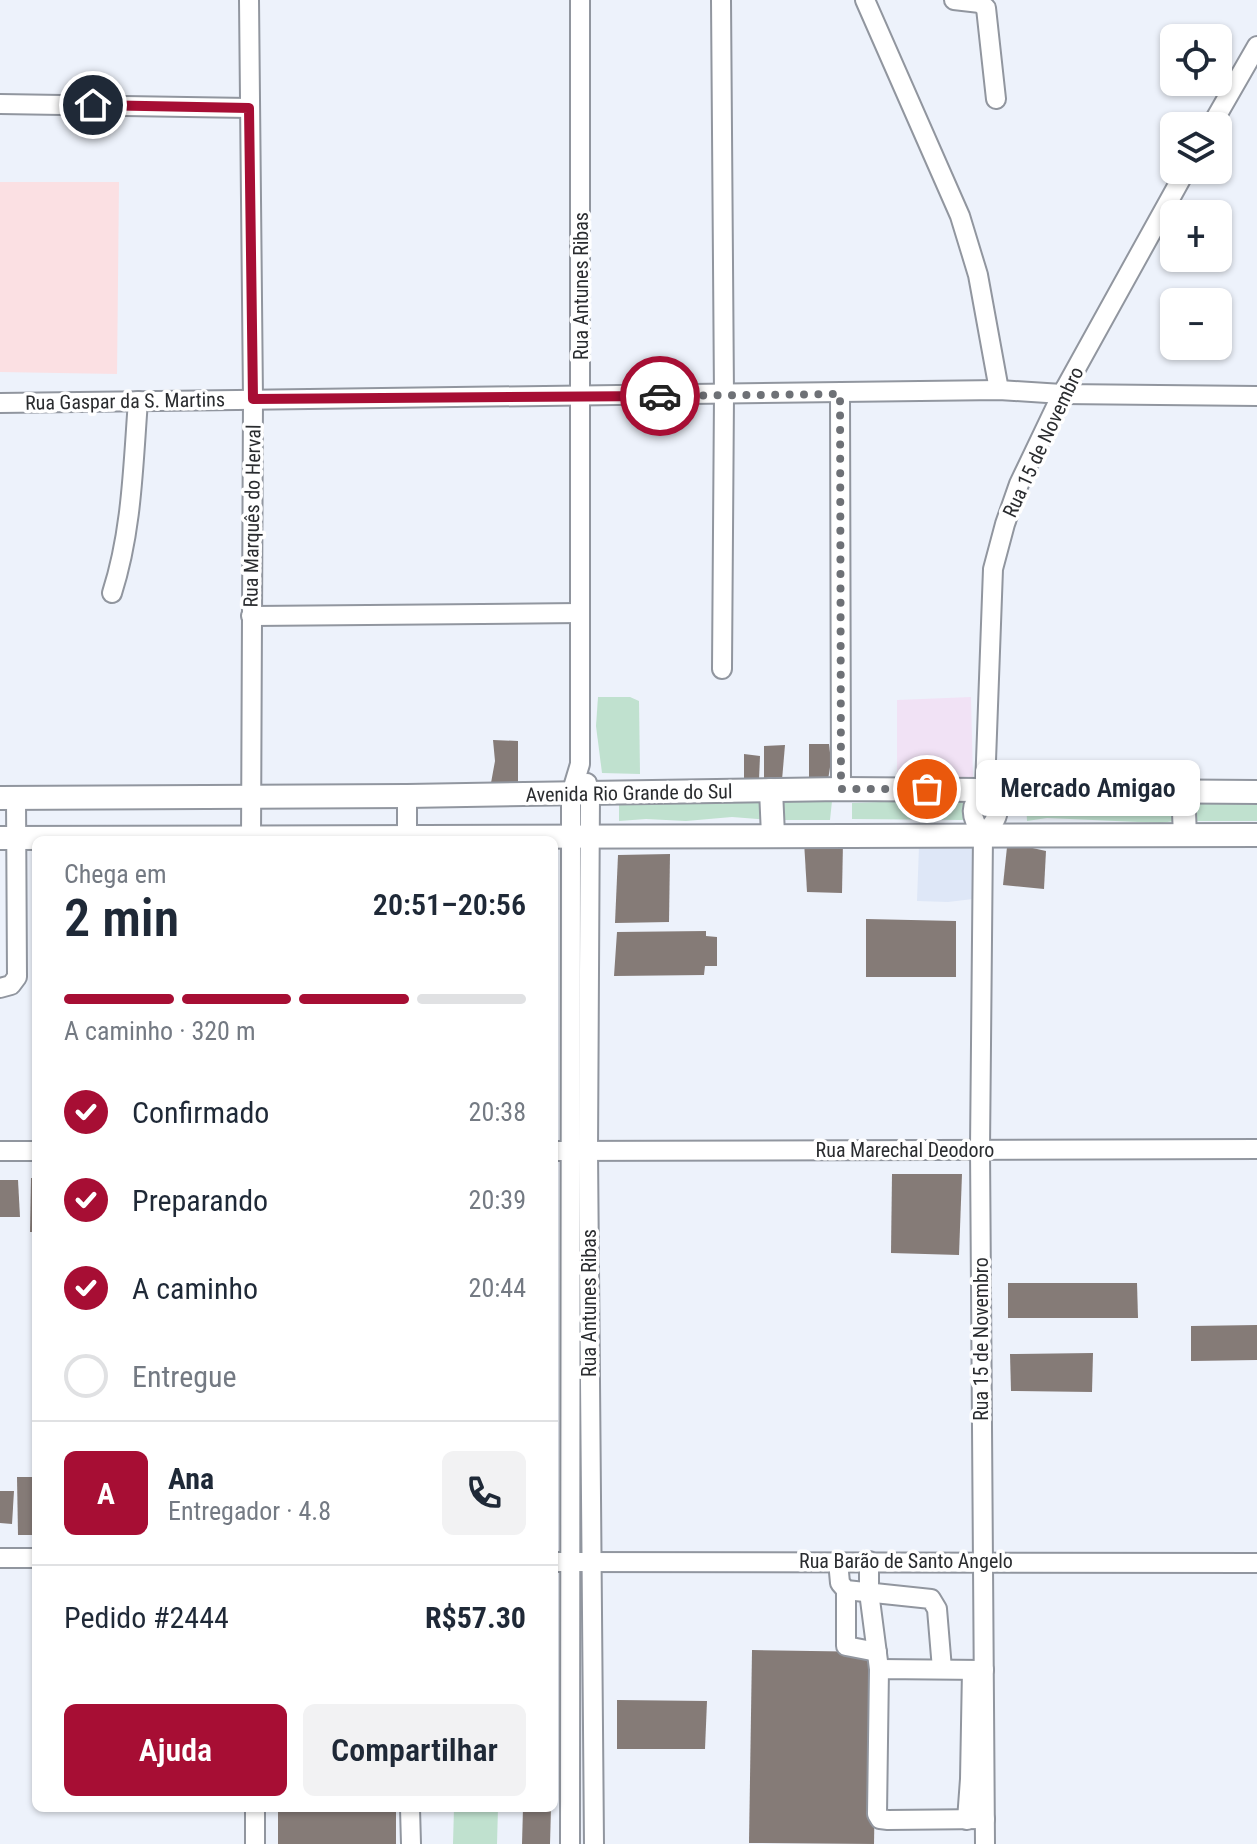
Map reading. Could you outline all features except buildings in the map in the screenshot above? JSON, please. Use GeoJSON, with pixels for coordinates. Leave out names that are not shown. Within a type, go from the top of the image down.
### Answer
{"type":"FeatureCollection","features":[{"type":"Feature","properties":{"kind":"main road","name":"Avenida Rio Grande do Sul"},"geometry":{"type":"LineString","coordinates":[[8,798],[985,788],[1257,792]]}},
{"type":"Feature","properties":{"kind":"main road"},"geometry":{"type":"LineString","coordinates":[[771,790],[773,835]]}},
{"type":"Feature","properties":{"kind":"main road"},"geometry":{"type":"LineString","coordinates":[[1183,791],[1185,835]]}},
{"type":"Feature","properties":{"kind":"main road","name":"Avenida Rio Grande do Sul"},"geometry":{"type":"LineString","coordinates":[[522,836],[1257,835]]}},
{"type":"Feature","properties":{"kind":"main road","name":"Avenida Rio Grande do Sul"},"geometry":{"type":"LineString","coordinates":[[8,838],[32,838]]}},
{"type":"Feature","properties":{"kind":"street","name":"Rua Marquês do Herval"},"geometry":{"type":"LineString","coordinates":[[249,0],[253,399],[251,836]]}},
{"type":"Feature","properties":{"kind":"street","name":"Rua Antunes Ribas"},"geometry":{"type":"LineString","coordinates":[[570,1844],[562,1562],[581,794],[580,0]]}},
{"type":"Feature","properties":{"kind":"street"},"geometry":{"type":"LineString","coordinates":[[721,0],[724,395],[722,669]]}},
{"type":"Feature","properties":{"kind":"street"},"geometry":{"type":"LineString","coordinates":[[865,0],[960,216],[978,275],[999,390]]}},
{"type":"Feature","properties":{"kind":"street"},"geometry":{"type":"LineString","coordinates":[[954,0],[980,3],[986,8],[996,99]]}},
{"type":"Feature","properties":{"kind":"street"},"geometry":{"type":"LineString","coordinates":[[1219,112],[1257,46]]}},
{"type":"Feature","properties":{"kind":"street"},"geometry":{"type":"LineString","coordinates":[[0,104],[249,108]]}},
{"type":"Feature","properties":{"kind":"street","name":"Rua 15 de Novembro"},"geometry":{"type":"LineString","coordinates":[[985,1844],[976,1819],[982,1561],[980,1149],[983,835],[973,821],[971,811],[975,799],[985,788],[993,569],[1019,484],[1062,394],[1178,184]]}},
{"type":"Feature","properties":{"kind":"street","name":"Rua Gaspar da S. Martins"},"geometry":{"type":"LineString","coordinates":[[0,403],[999,390],[1062,394],[1257,396]]}},
{"type":"Feature","properties":{"kind":"street"},"geometry":{"type":"LineString","coordinates":[[840,394],[841,789]]}},
{"type":"Feature","properties":{"kind":"street"},"geometry":{"type":"LineString","coordinates":[[112,593],[123,559],[129,523],[138,401]]}},
{"type":"Feature","properties":{"kind":"street"},"geometry":{"type":"LineString","coordinates":[[251,616],[580,613]]}},
{"type":"Feature","properties":{"kind":"street","name":"Rua 15 de Novembro"},"geometry":{"type":"LineString","coordinates":[[983,835],[995,822],[999,812],[996,800],[985,788]]}},
{"type":"Feature","properties":{"kind":"street"},"geometry":{"type":"LineString","coordinates":[[407,796],[407,836]]}},
{"type":"Feature","properties":{"kind":"street"},"geometry":{"type":"LineString","coordinates":[[0,988],[26,977],[8,838],[8,798]]}},
{"type":"Feature","properties":{"kind":"street","name":"Rua Marechal Deodoro"},"geometry":{"type":"LineString","coordinates":[[571,1151],[1257,1149]]}},
{"type":"Feature","properties":{"kind":"street"},"geometry":{"type":"LineString","coordinates":[[0,1151],[32,1151]]}},
{"type":"Feature","properties":{"kind":"street","name":"Rua Antunes Ribas"},"geometry":{"type":"LineString","coordinates":[[571,1151],[590,1562],[594,1844]]}},
{"type":"Feature","properties":{"kind":"street"},"geometry":{"type":"LineString","coordinates":[[0,1558],[32,1558]]}},
{"type":"Feature","properties":{"kind":"street"},"geometry":{"type":"LineString","coordinates":[[838,1561],[840,1583],[846,1590],[846,1646],[878,1660],[942,1669],[978,1670]]}},
{"type":"Feature","properties":{"kind":"street"},"geometry":{"type":"LineString","coordinates":[[869,1561],[869,1592],[878,1660],[877,1814],[880,1819],[976,1819]]}},
{"type":"Feature","properties":{"kind":"street","name":"Rua Barão de Santo Angelo"},"geometry":{"type":"LineString","coordinates":[[562,1562],[1257,1563]]}},
{"type":"Feature","properties":{"kind":"street"},"geometry":{"type":"LineString","coordinates":[[846,1590],[931,1599],[937,1609],[942,1669]]}},
{"type":"Feature","properties":{"kind":"street"},"geometry":{"type":"LineString","coordinates":[[255,1812],[255,1844]]}},
{"type":"Feature","properties":{"kind":"street"},"geometry":{"type":"LineString","coordinates":[[410,1812],[411,1844]]}},
{"type":"Feature","properties":{"kind":"shaded area"},"geometry":{"type":"Polygon","coordinates":[[[0,182],[119,182],[117,374],[0,372],[0,182]]]}},
{"type":"Feature","properties":{"kind":"shaded area"},"geometry":{"type":"Polygon","coordinates":[[[971,697],[973,778],[897,778],[897,700],[971,697]]]}},
{"type":"Feature","properties":{"kind":"shaded area"},"geometry":{"type":"Polygon","coordinates":[[[919,846],[972,847],[973,899],[917,901],[919,846]]]}},
{"type":"Feature","properties":{"kind":"green space"},"geometry":{"type":"Polygon","coordinates":[[[598,697],[630,697],[639,701],[640,774],[602,773],[596,726],[598,697]]]}},
{"type":"Feature","properties":{"kind":"green space"},"geometry":{"type":"Polygon","coordinates":[[[1038,794],[1062,802],[1174,802],[1174,821],[1047,818],[1027,821],[1026,802],[1038,794]]]}},
{"type":"Feature","properties":{"kind":"green space"},"geometry":{"type":"Polygon","coordinates":[[[963,799],[963,820],[852,819],[852,803],[963,799]]]}},
{"type":"Feature","properties":{"kind":"green space"},"geometry":{"type":"Polygon","coordinates":[[[775,800],[832,801],[830,820],[775,820],[775,800]]]}},
{"type":"Feature","properties":{"kind":"green space"},"geometry":{"type":"Polygon","coordinates":[[[768,801],[772,820],[732,817],[619,821],[619,803],[768,801]]]}},
{"type":"Feature","properties":{"kind":"green space"},"geometry":{"type":"Polygon","coordinates":[[[1192,801],[1257,805],[1257,821],[1193,821],[1192,801]]]}},
{"type":"Feature","properties":{"kind":"green space"},"geometry":{"type":"Polygon","coordinates":[[[454,1812],[498,1812],[497,1844],[453,1844],[454,1812]]]}},
{"type":"Feature","properties":{"kind":"way so far"},"geometry":{"type":"LineString","coordinates":[[660,396],[840,394],[841,789],[927,789]]}},
{"type":"Feature","properties":{"kind":"place","name":"Mercado Amigao"},"geometry":{"type":"Point","coordinates":[927,789]}},
{"type":"Feature","properties":{"kind":"route"},"geometry":{"type":"LineString","coordinates":[[93,105],[249,108],[253,399],[660,396]]}}]}
